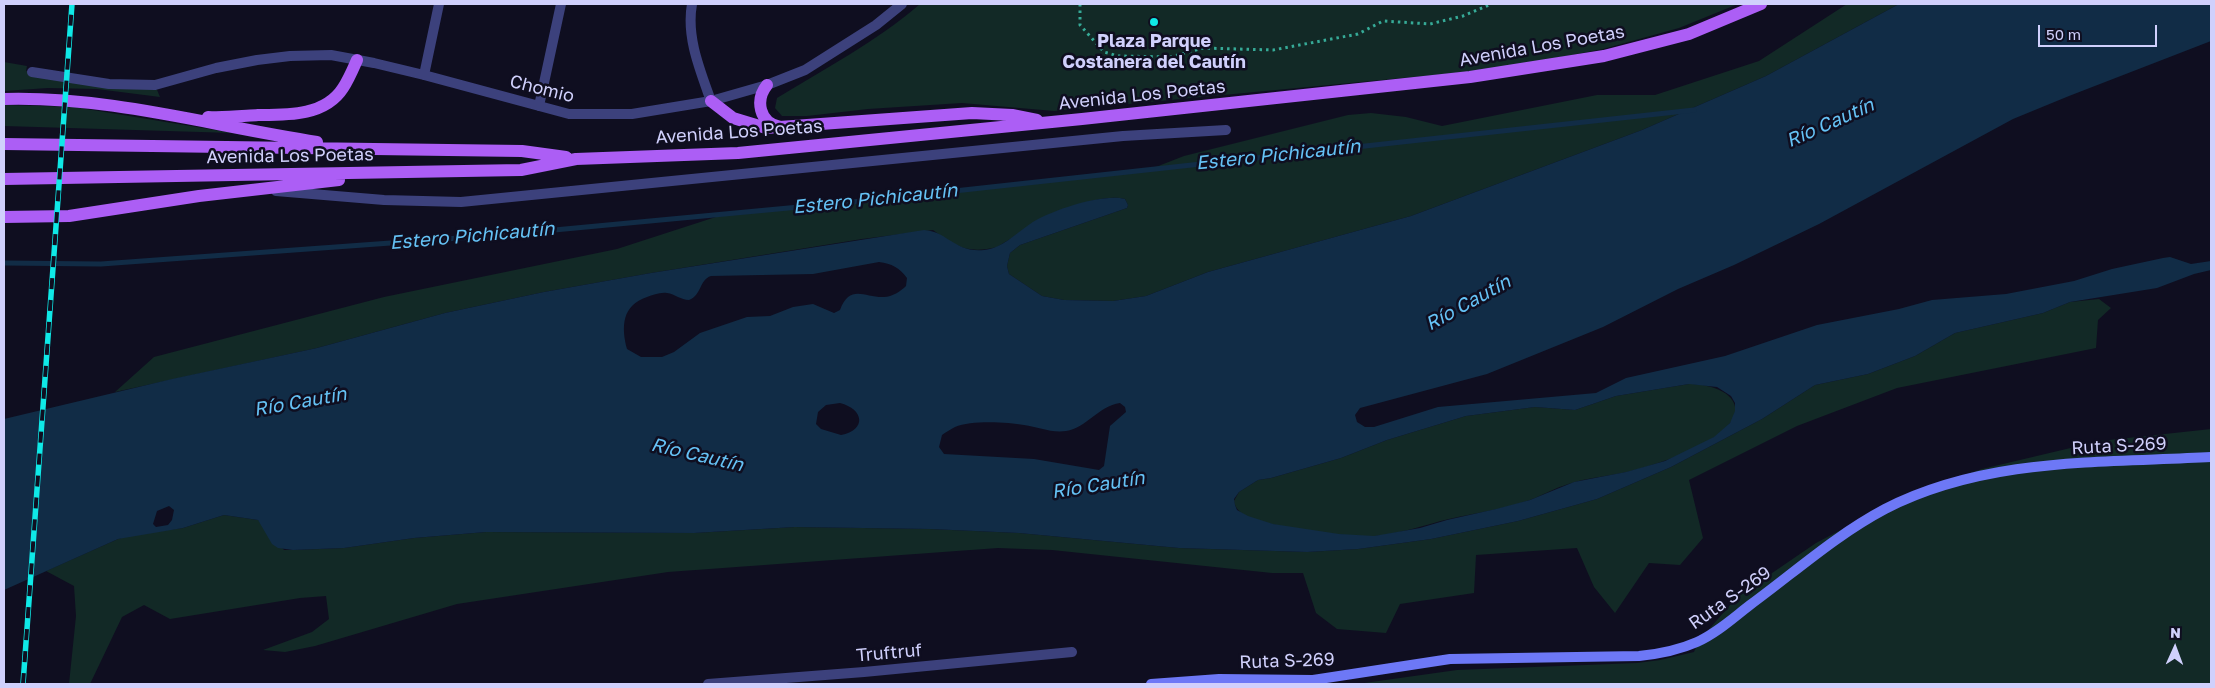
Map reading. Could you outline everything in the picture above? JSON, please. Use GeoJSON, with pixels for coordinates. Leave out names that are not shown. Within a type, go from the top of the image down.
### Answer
{"type":"FeatureCollection","features":[{"type":"Feature","properties":{"kind":"main road","name":"Avenida Los Poetas"},"geometry":{"type":"LineString","coordinates":[[4,179],[426,170],[521,170],[576,159],[738,153],[1052,122],[1470,77],[1604,56],[1689,34],[1761,4]]}},
{"type":"Feature","properties":{"kind":"main road"},"geometry":{"type":"LineString","coordinates":[[4,99],[82,101],[212,117],[287,115],[311,111],[322,106],[337,95],[343,88],[357,60]]}},
{"type":"Feature","properties":{"kind":"main road"},"geometry":{"type":"LineString","coordinates":[[767,85],[760,97],[761,110],[769,122],[783,128]]}},
{"type":"Feature","properties":{"kind":"main road"},"geometry":{"type":"LineString","coordinates":[[710,101],[721,111],[743,123],[766,128],[972,113],[1012,115],[1052,122]]}},
{"type":"Feature","properties":{"kind":"main road"},"geometry":{"type":"LineString","coordinates":[[161,112],[290,138],[351,148]]}},
{"type":"Feature","properties":{"kind":"main road","name":"Avenida Los Poetas"},"geometry":{"type":"LineString","coordinates":[[4,144],[522,151],[576,159]]}},
{"type":"Feature","properties":{"kind":"main road"},"geometry":{"type":"LineString","coordinates":[[4,217],[68,216],[199,196],[426,170]]}},
{"type":"Feature","properties":{"kind":"main road","name":"Ruta S-269"},"geometry":{"type":"LineString","coordinates":[[1151,684],[1219,679],[1313,680],[1450,659],[1639,656],[1667,652],[1690,645],[1712,634],[1813,556],[1861,522],[1887,508],[1939,486],[1992,472],[2019,468],[2211,457]]}},
{"type":"Feature","properties":{"kind":"street"},"geometry":{"type":"LineString","coordinates":[[424,75],[439,4]]}},
{"type":"Feature","properties":{"kind":"street"},"geometry":{"type":"LineString","coordinates":[[539,106],[560,4]]}},
{"type":"Feature","properties":{"kind":"street"},"geometry":{"type":"LineString","coordinates":[[692,4],[690,16],[695,56],[710,101]]}},
{"type":"Feature","properties":{"kind":"street","name":"Chomio"},"geometry":{"type":"LineString","coordinates":[[32,72],[109,84],[155,85],[216,68],[282,57],[331,55],[424,75],[569,114],[600,116],[632,114],[710,101],[767,85],[806,70],[876,25],[902,4]]}},
{"type":"Feature","properties":{"kind":"street"},"geometry":{"type":"LineString","coordinates":[[254,190],[384,200],[461,202],[1113,137],[1226,130]]}},
{"type":"Feature","properties":{"kind":"street","name":"Truftruf"},"geometry":{"type":"LineString","coordinates":[[708,684],[864,672],[1072,652]]}},
{"type":"Feature","properties":{"kind":"path"},"geometry":{"type":"LineString","coordinates":[[1080,4],[1080,25],[1104,52],[1118,56],[1162,57],[1171,57],[1203,48],[1273,50],[1358,34],[1383,21],[1430,24],[1463,16],[1489,5]]}},
{"type":"Feature","properties":{"kind":"green space"},"geometry":{"type":"Polygon","coordinates":[[[920,4],[1738,4],[1679,28],[1603,49],[1498,69],[1054,111],[962,103],[868,109],[807,116],[782,116],[775,108],[777,98],[868,43],[920,4]]]}},
{"type":"Feature","properties":{"kind":"green space"},"geometry":{"type":"Polygon","coordinates":[[[1847,4],[1899,4],[1766,76],[1642,130],[1411,216],[1208,272],[1146,296],[1113,301],[1064,300],[1042,296],[1009,274],[1007,266],[1010,253],[1020,245],[1127,208],[1128,205],[1125,199],[1110,198],[1077,205],[1041,222],[997,247],[987,249],[963,248],[933,230],[862,239],[651,273],[544,292],[445,313],[317,348],[115,392],[154,357],[384,297],[617,249],[725,214],[1148,170],[1184,156],[1348,115],[1371,113],[1406,117],[1442,126],[1597,95],[1655,95],[1759,61],[1847,4]]]}},
{"type":"Feature","properties":{"kind":"green space"},"geometry":{"type":"Polygon","coordinates":[[[4,62],[27,66],[26,71],[109,84],[155,85],[160,97],[97,89],[48,88],[4,91],[4,62]]]}},
{"type":"Feature","properties":{"kind":"green space"},"geometry":{"type":"Polygon","coordinates":[[[4,105],[74,107],[233,133],[4,126],[4,105]]]}},
{"type":"Feature","properties":{"kind":"green space"},"geometry":{"type":"Polygon","coordinates":[[[2099,299],[2111,308],[2098,320],[2096,348],[1897,388],[1797,426],[1689,480],[1703,538],[1680,565],[1649,563],[1615,613],[1594,587],[1577,548],[1476,555],[1474,593],[1400,604],[1386,633],[1337,629],[1316,613],[1303,573],[1272,573],[1052,550],[998,548],[668,572],[457,604],[315,646],[285,652],[263,650],[312,632],[329,619],[326,596],[300,598],[170,619],[144,605],[122,617],[90,684],[69,684],[76,616],[74,586],[46,571],[118,539],[136,534],[183,528],[224,515],[258,520],[284,550],[344,548],[414,538],[486,532],[694,533],[795,527],[930,529],[1019,533],[1179,548],[1307,552],[1358,549],[1431,539],[1518,521],[1597,499],[1671,467],[1762,419],[1815,385],[1868,374],[1915,356],[1955,333],[2043,313],[2070,302],[2099,299]]]}},
{"type":"Feature","properties":{"kind":"green space"},"geometry":{"type":"Polygon","coordinates":[[[1689,384],[1715,388],[1725,393],[1732,400],[1735,407],[1734,416],[1728,426],[1715,437],[1695,448],[1661,462],[1627,472],[1569,484],[1510,506],[1394,533],[1363,536],[1311,531],[1259,521],[1243,514],[1237,509],[1234,501],[1239,492],[1258,480],[1341,458],[1387,440],[1466,416],[1535,407],[1575,410],[1616,396],[1689,384]]]}},
{"type":"Feature","properties":{"kind":"green space"},"geometry":{"type":"Polygon","coordinates":[[[2211,429],[2211,684],[1357,684],[1457,670],[1637,663],[1694,652],[1698,642],[1737,597],[1816,543],[1911,493],[1982,469],[2100,441],[2211,429]]]}},
{"type":"Feature","properties":{"kind":"water","name":"Río Cautín"},"geometry":{"type":"Polygon","coordinates":[[[1899,4],[2211,4],[2211,41],[2013,119],[1819,224],[1734,265],[1678,289],[1603,327],[1487,374],[1360,408],[1355,415],[1357,422],[1365,427],[1374,427],[1438,407],[1596,393],[1626,378],[1725,356],[1817,325],[1899,309],[1932,300],[2006,294],[2074,281],[2112,269],[2163,258],[2170,257],[2191,264],[2211,261],[2211,270],[2194,274],[2157,288],[2070,302],[2043,313],[1955,333],[1915,356],[1868,374],[1815,385],[1762,419],[1671,467],[1597,499],[1518,521],[1431,539],[1358,549],[1307,552],[1179,548],[1019,533],[930,529],[795,527],[694,533],[486,532],[414,538],[344,548],[293,550],[278,548],[272,544],[258,520],[224,515],[183,528],[118,539],[4,590],[4,419],[172,379],[317,348],[445,313],[544,292],[651,273],[924,230],[939,234],[966,248],[974,250],[991,249],[1003,244],[1030,224],[1050,214],[1076,204],[1103,199],[1125,199],[1128,205],[1127,208],[1020,245],[1010,253],[1007,266],[1009,274],[1042,296],[1064,300],[1113,301],[1146,296],[1208,272],[1411,216],[1642,130],[1766,76],[1899,4]],[[879,262],[813,274],[711,276],[704,281],[696,295],[689,300],[664,293],[647,297],[632,305],[625,318],[624,333],[627,349],[641,357],[662,357],[674,352],[700,333],[747,317],[770,316],[793,307],[813,304],[834,313],[840,310],[848,297],[853,294],[877,297],[893,295],[906,286],[907,278],[895,267],[879,262]],[[1689,384],[1616,396],[1575,410],[1535,407],[1466,416],[1387,440],[1341,458],[1258,480],[1239,492],[1234,499],[1235,505],[1237,510],[1248,516],[1273,524],[1339,534],[1374,536],[1420,528],[1530,500],[1574,482],[1626,472],[1665,461],[1714,437],[1730,423],[1735,411],[1735,403],[1731,396],[1717,387],[1689,384]],[[840,403],[826,405],[818,412],[816,424],[821,429],[841,435],[855,429],[859,419],[858,414],[854,410],[840,403]],[[1120,403],[1112,405],[1080,426],[1066,431],[1045,430],[999,422],[970,423],[955,427],[942,435],[939,447],[944,454],[1034,459],[1099,470],[1104,466],[1110,426],[1126,412],[1125,407],[1120,403]],[[169,506],[157,511],[153,524],[156,527],[168,525],[172,520],[174,510],[169,506]]]}},
{"type":"Feature","properties":{"kind":"waterway","name":"Estero Pichicautín"},"geometry":{"type":"LineString","coordinates":[[4,263],[101,264],[501,235],[863,201],[1694,110]]}},
{"type":"Feature","properties":{"kind":"railway"},"geometry":{"type":"LineString","coordinates":[[23,684],[72,4]]}},
{"type":"Feature","properties":{"kind":"place","name":"Plaza Parque Costanera del Cautín"},"geometry":{"type":"Point","coordinates":[1154,22]}}]}
